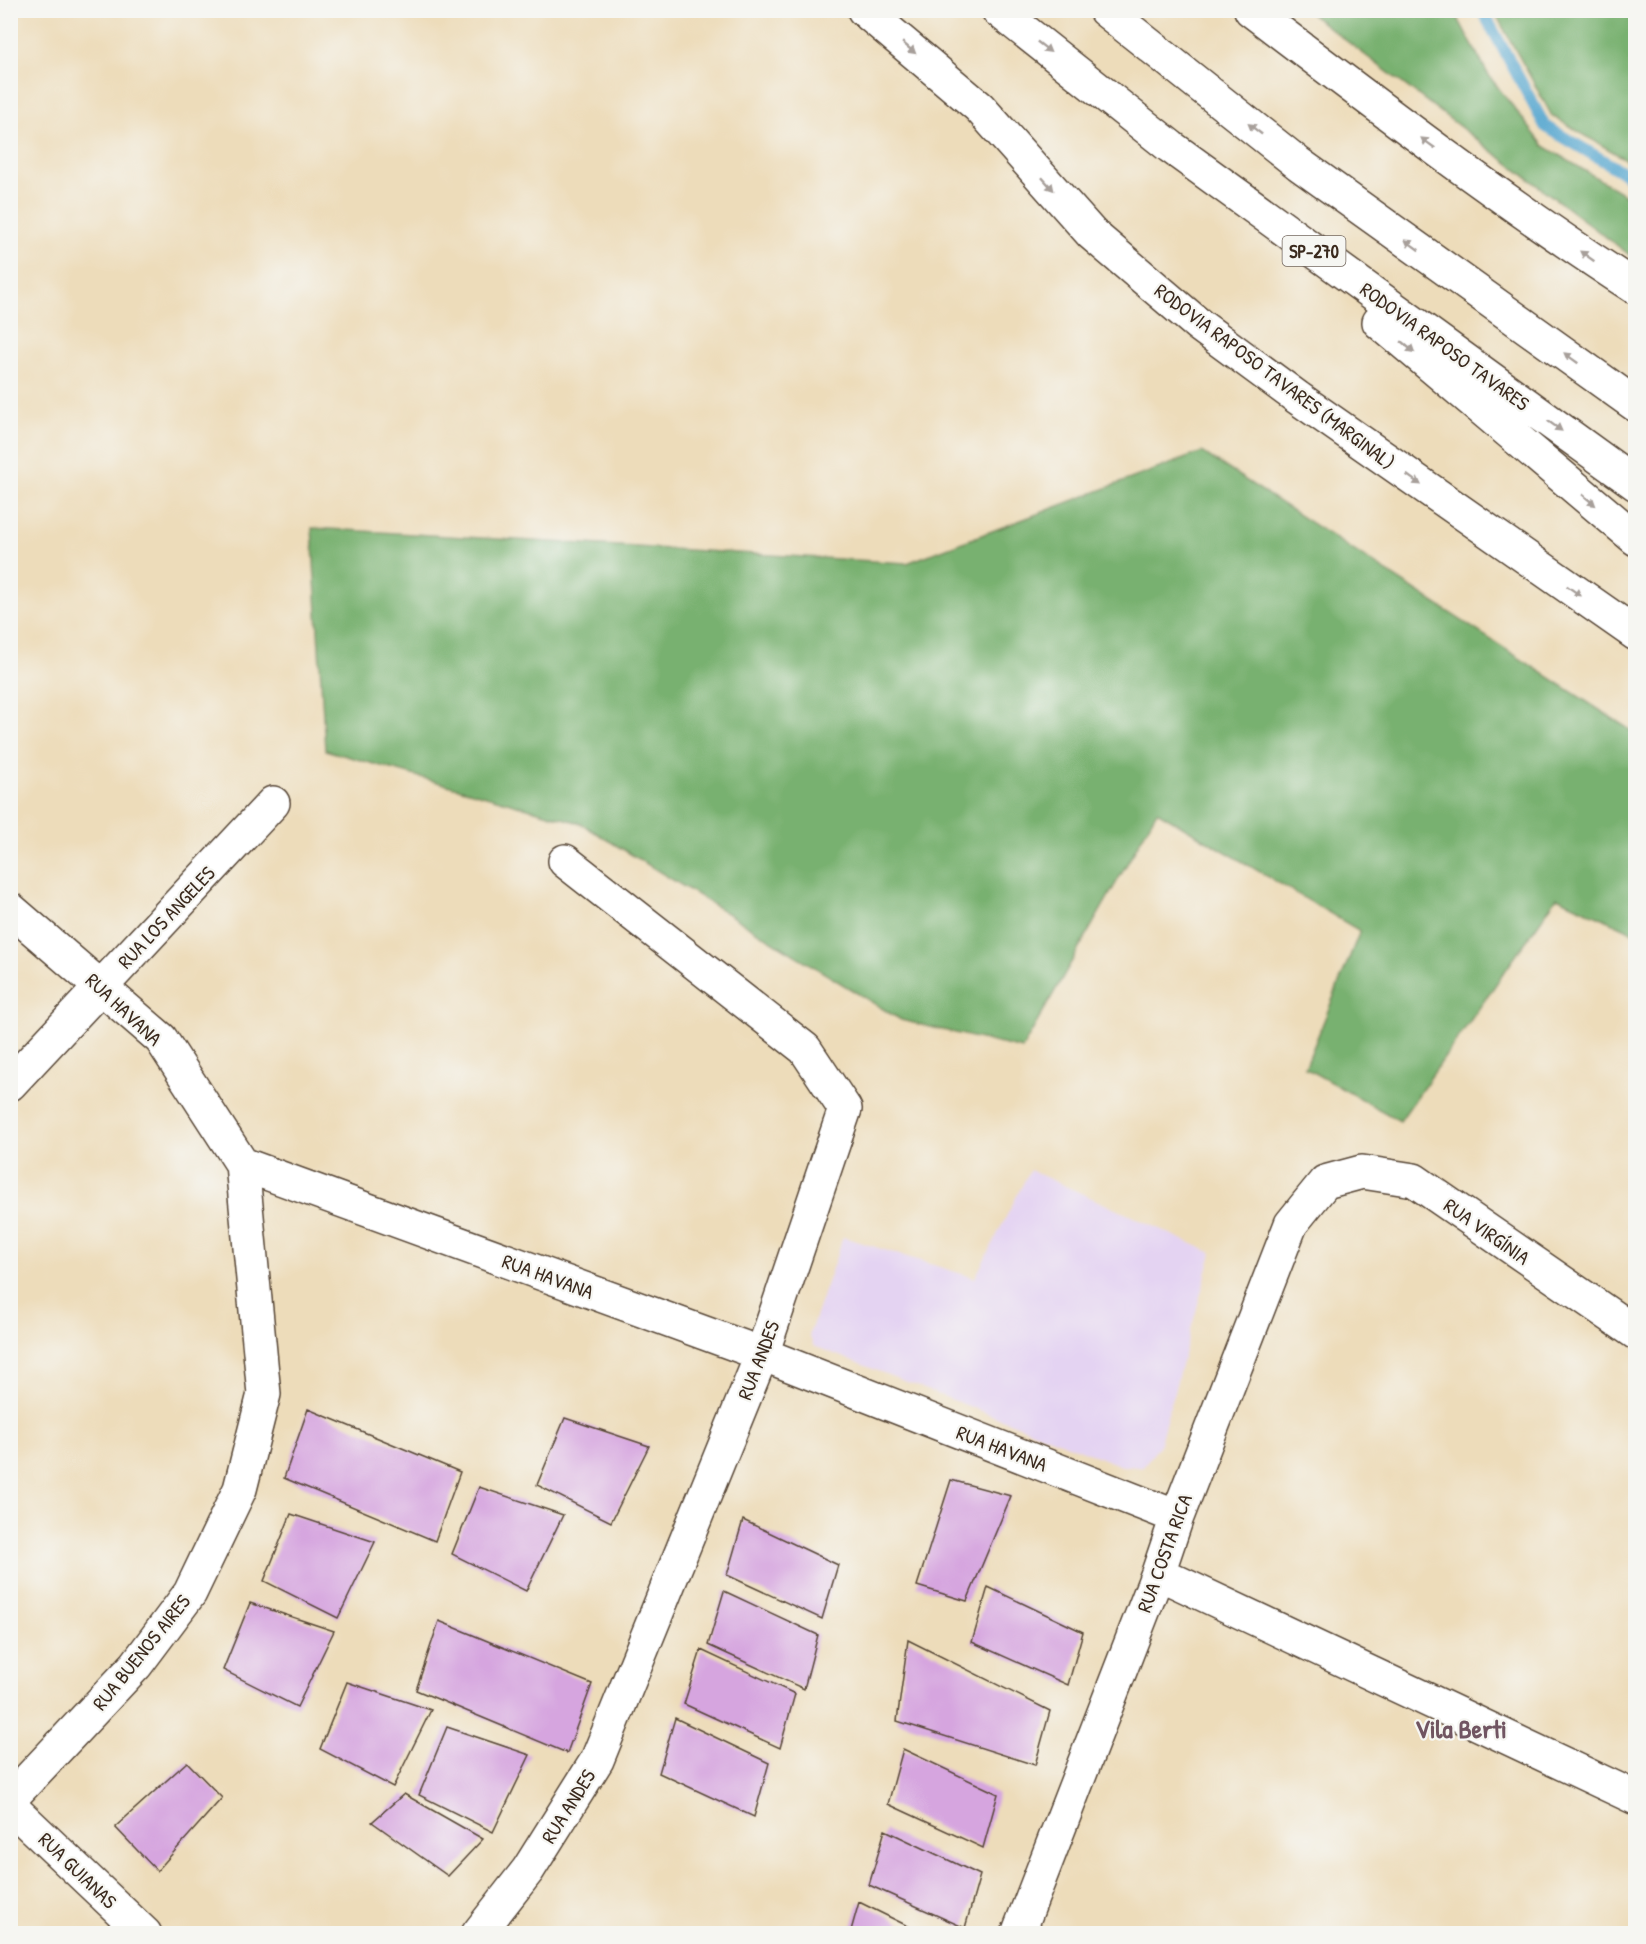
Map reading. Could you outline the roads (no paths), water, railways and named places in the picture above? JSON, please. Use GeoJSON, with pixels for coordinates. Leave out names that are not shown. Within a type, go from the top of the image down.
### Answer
{"type":"FeatureCollection","features":[{"type":"Feature","properties":{"kind":"main road","name":"RODOVIA RAPOSO TAVARES (MARGINAL)"},"geometry":{"type":"LineString","coordinates":[[864,10],[979,107],[1092,234],[1199,325],[1298,398],[1635,634]]}},
{"type":"Feature","properties":{"kind":"main road","name":"RODOVIA RAPOSO TAVARES"},"geometry":{"type":"LineString","coordinates":[[998,10],[1171,147],[1635,484]]}},
{"type":"Feature","properties":{"kind":"main road"},"geometry":{"type":"LineString","coordinates":[[1105,10],[1299,164],[1635,405]]}},
{"type":"Feature","properties":{"kind":"main road"},"geometry":{"type":"LineString","coordinates":[[1251,10],[1402,124],[1592,260],[1635,288]]}},
{"type":"Feature","properties":{"kind":"main road"},"geometry":{"type":"LineString","coordinates":[[1171,147],[1635,539]]}},
{"type":"Feature","properties":{"kind":"main road","name":"RUA LOS ANGELES"},"geometry":{"type":"LineString","coordinates":[[10,1084],[273,804]]}},
{"type":"Feature","properties":{"kind":"main road","name":"RUA ANDES"},"geometry":{"type":"LineString","coordinates":[[478,1934],[528,1870],[597,1760],[762,1354],[845,1109],[805,1049],[565,861]]}},
{"type":"Feature","properties":{"kind":"main road","name":"RUA HAVANA"},"geometry":{"type":"LineString","coordinates":[[10,909],[161,1039],[242,1164],[762,1354],[1177,1517]]}},
{"type":"Feature","properties":{"kind":"main road","name":"RUA BUENOS AIRES"},"geometry":{"type":"LineString","coordinates":[[10,1799],[136,1665],[190,1593],[240,1489],[264,1394],[242,1164]]}},
{"type":"Feature","properties":{"kind":"main road","name":"RUA VIRGÍNIA"},"geometry":{"type":"LineString","coordinates":[[1325,1182],[1362,1172],[1414,1180],[1635,1333]]}},
{"type":"Feature","properties":{"kind":"main road","name":"RUA COSTA RICA"},"geometry":{"type":"LineString","coordinates":[[1018,1934],[1291,1224],[1325,1182]]}},
{"type":"Feature","properties":{"kind":"main road"},"geometry":{"type":"LineString","coordinates":[[1158,1574],[1635,1798]]}},
{"type":"Feature","properties":{"kind":"main road","name":"RUA GUIANAS"},"geometry":{"type":"LineString","coordinates":[[10,1806],[145,1934]]}},
{"type":"Feature","properties":{"kind":"waterway"},"geometry":{"type":"LineString","coordinates":[[1482,10],[1545,126],[1636,180]]}},
{"type":"Feature","properties":{"kind":"district","name":"Vila Berti"},"geometry":{"type":"Point","coordinates":[1461,1728]}}]}
